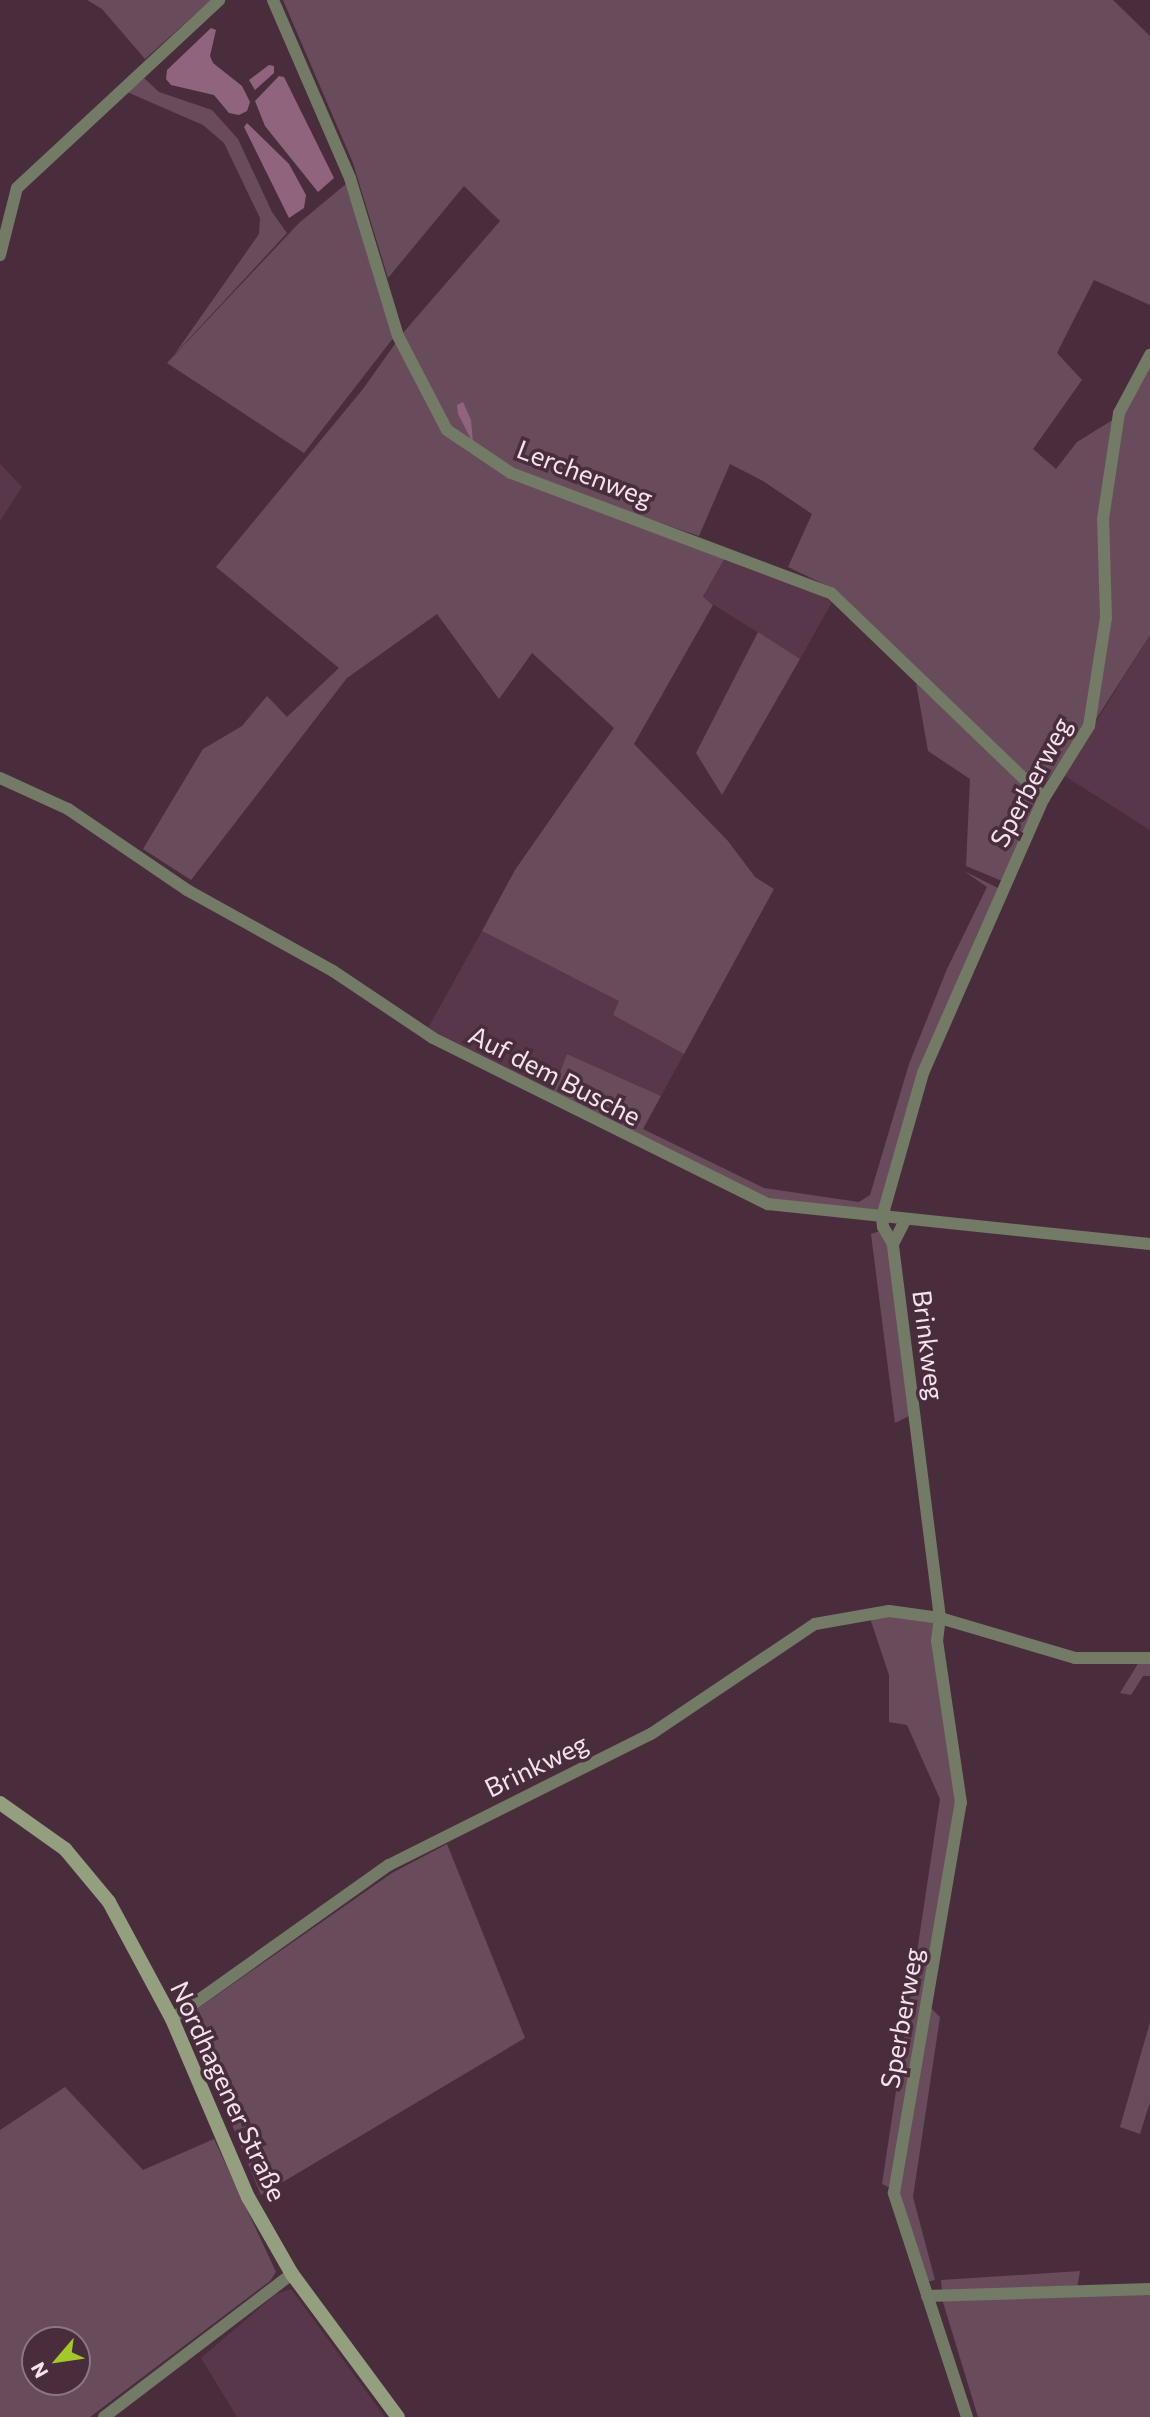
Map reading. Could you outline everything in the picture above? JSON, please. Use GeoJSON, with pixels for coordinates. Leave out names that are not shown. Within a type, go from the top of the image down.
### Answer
{"type":"FeatureCollection","features":[{"type":"Feature","properties":{"kind":"street"},"geometry":{"type":"LineString","coordinates":[[0,255],[17,188],[219,0]]}},
{"type":"Feature","properties":{"kind":"street","name":"Lerchenweg"},"geometry":{"type":"LineString","coordinates":[[273,0],[350,178],[398,336],[447,430],[511,473],[831,593],[1044,798]]}},
{"type":"Feature","properties":{"kind":"street","name":"Sperberweg"},"geometry":{"type":"LineString","coordinates":[[882,1217],[923,1073],[1044,798],[1089,726],[1106,618],[1103,519],[1119,413],[1150,355]]}},
{"type":"Feature","properties":{"kind":"street","name":"Auf dem Busche"},"geometry":{"type":"LineString","coordinates":[[0,778],[68,809],[187,890],[333,971],[433,1038],[628,1137],[768,1204],[1150,1244]]}},
{"type":"Feature","properties":{"kind":"street","name":"Brinkweg"},"geometry":{"type":"LineString","coordinates":[[882,1217],[883,1227],[893,1244],[940,1618]]}},
{"type":"Feature","properties":{"kind":"street"},"geometry":{"type":"LineString","coordinates":[[893,1244],[905,1220]]}},
{"type":"Feature","properties":{"kind":"street","name":"Brinkweg"},"geometry":{"type":"LineString","coordinates":[[172,2019],[389,1865],[651,1734],[815,1624],[889,1611],[940,1618],[1075,1658],[1150,1658]]}},
{"type":"Feature","properties":{"kind":"street","name":"Sperberweg"},"geometry":{"type":"LineString","coordinates":[[940,1618],[937,1641],[961,1803],[894,2193],[967,2417]]}},
{"type":"Feature","properties":{"kind":"street","name":"Nordhagener Straße"},"geometry":{"type":"LineString","coordinates":[[0,1803],[46,1832],[87,1874],[108,1902],[172,2019],[248,2197],[292,2274],[398,2417]]}},
{"type":"Feature","properties":{"kind":"street"},"geometry":{"type":"LineString","coordinates":[[104,2417],[292,2274]]}},
{"type":"Feature","properties":{"kind":"street"},"geometry":{"type":"LineString","coordinates":[[926,2296],[1150,2289]]}},
{"type":"Feature","properties":{"kind":"shaded area"},"geometry":{"type":"Polygon","coordinates":[[[87,0],[211,0],[145,59],[102,9],[87,0]]]}},
{"type":"Feature","properties":{"kind":"shaded area"},"geometry":{"type":"Polygon","coordinates":[[[283,0],[1113,0],[1150,36],[1150,305],[1094,280],[1057,353],[1082,380],[1033,449],[1056,469],[1077,442],[1124,413],[1150,360],[1150,635],[1093,724],[1087,723],[1045,783],[1037,785],[836,590],[788,567],[812,514],[763,481],[730,464],[699,536],[620,509],[726,556],[703,597],[713,605],[634,744],[728,841],[755,877],[774,889],[684,1054],[613,1015],[619,1001],[482,931],[515,870],[614,728],[532,653],[499,699],[437,614],[347,678],[191,880],[143,849],[203,749],[242,726],[267,696],[287,717],[339,668],[216,567],[363,389],[402,334],[500,221],[464,186],[388,278],[353,163],[283,0]]]}},
{"type":"Feature","properties":{"kind":"shaded area"},"geometry":{"type":"Polygon","coordinates":[[[211,28],[216,30],[210,56],[213,63],[242,86],[250,102],[247,111],[239,115],[229,113],[214,95],[171,85],[166,79],[167,70],[211,28]]]}},
{"type":"Feature","properties":{"kind":"shaded area"},"geometry":{"type":"Polygon","coordinates":[[[269,65],[274,66],[274,73],[255,90],[249,80],[269,65]]]}},
{"type":"Feature","properties":{"kind":"shaded area"},"geometry":{"type":"Polygon","coordinates":[[[279,76],[284,77],[334,178],[318,192],[265,126],[255,101],[279,76]]]}},
{"type":"Feature","properties":{"kind":"shaded area"},"geometry":{"type":"Polygon","coordinates":[[[144,78],[159,92],[212,110],[238,139],[272,212],[287,233],[174,355],[259,234],[260,218],[224,143],[203,125],[127,92],[144,78]]]}},
{"type":"Feature","properties":{"kind":"shaded area"},"geometry":{"type":"Polygon","coordinates":[[[247,123],[289,164],[306,195],[304,208],[289,218],[244,127],[247,123]]]}},
{"type":"Feature","properties":{"kind":"shaded area"},"geometry":{"type":"Polygon","coordinates":[[[346,184],[394,337],[304,453],[167,363],[299,223],[346,184]]]}},
{"type":"Feature","properties":{"kind":"shaded area"},"geometry":{"type":"Polygon","coordinates":[[[463,402],[471,420],[473,443],[458,414],[457,405],[463,402]]]}},
{"type":"Feature","properties":{"kind":"shaded area"},"geometry":{"type":"Polygon","coordinates":[[[0,464],[22,487],[0,521],[0,464]]]}},
{"type":"Feature","properties":{"kind":"shaded area"},"geometry":{"type":"Polygon","coordinates":[[[726,556],[805,586],[832,602],[800,659],[703,598],[726,556]]]}},
{"type":"Feature","properties":{"kind":"shaded area"},"geometry":{"type":"Polygon","coordinates":[[[758,632],[800,659],[722,795],[696,753],[758,632]]]}},
{"type":"Feature","properties":{"kind":"shaded area"},"geometry":{"type":"Polygon","coordinates":[[[1150,635],[1150,830],[1063,775],[1150,635]]]}},
{"type":"Feature","properties":{"kind":"shaded area"},"geometry":{"type":"Polygon","coordinates":[[[916,683],[1039,800],[1002,881],[966,866],[970,779],[928,751],[916,683]]]}},
{"type":"Feature","properties":{"kind":"shaded area"},"geometry":{"type":"Polygon","coordinates":[[[964,871],[998,888],[962,971],[881,1211],[766,1198],[551,1095],[567,1054],[661,1096],[643,1129],[764,1188],[859,1202],[870,1195],[909,1064],[947,969],[987,887],[964,871]]]}},
{"type":"Feature","properties":{"kind":"shaded area"},"geometry":{"type":"Polygon","coordinates":[[[482,931],[620,1001],[613,1015],[684,1054],[661,1096],[567,1054],[551,1095],[428,1028],[482,931]]]}},
{"type":"Feature","properties":{"kind":"shaded area"},"geometry":{"type":"Polygon","coordinates":[[[880,1231],[888,1245],[911,1415],[895,1423],[871,1234],[880,1231]]]}},
{"type":"Feature","properties":{"kind":"shaded area"},"geometry":{"type":"Polygon","coordinates":[[[889,1614],[933,1621],[958,1804],[890,2188],[882,2184],[940,1799],[907,1725],[889,1722],[889,1675],[870,1618],[889,1614]]]}},
{"type":"Feature","properties":{"kind":"shaded area"},"geometry":{"type":"Polygon","coordinates":[[[1150,1661],[1150,1676],[1143,1676],[1131,1695],[1120,1693],[1139,1662],[1150,1661]]]}},
{"type":"Feature","properties":{"kind":"shaded area"},"geometry":{"type":"Polygon","coordinates":[[[447,1844],[525,2038],[261,2195],[187,2016],[392,1873],[447,1844]]]}},
{"type":"Feature","properties":{"kind":"shaded area"},"geometry":{"type":"Polygon","coordinates":[[[929,2006],[940,2017],[913,2197],[935,2280],[925,2282],[897,2195],[929,2006]]]}},
{"type":"Feature","properties":{"kind":"shaded area"},"geometry":{"type":"Polygon","coordinates":[[[1150,2022],[1150,2102],[1140,2134],[1120,2127],[1150,2022]]]}},
{"type":"Feature","properties":{"kind":"shaded area"},"geometry":{"type":"Polygon","coordinates":[[[65,2087],[143,2170],[214,2139],[276,2272],[270,2281],[90,2417],[0,2417],[0,2130],[65,2087]]]}},
{"type":"Feature","properties":{"kind":"shaded area"},"geometry":{"type":"Polygon","coordinates":[[[1080,2271],[1077,2288],[942,2292],[941,2280],[1080,2271]]]}},
{"type":"Feature","properties":{"kind":"shaded area"},"geometry":{"type":"Polygon","coordinates":[[[291,2289],[385,2417],[237,2417],[201,2358],[276,2294],[291,2289]]]}},
{"type":"Feature","properties":{"kind":"shaded area"},"geometry":{"type":"Polygon","coordinates":[[[1150,2292],[1150,2417],[978,2417],[942,2299],[1150,2292]]]}}]}
